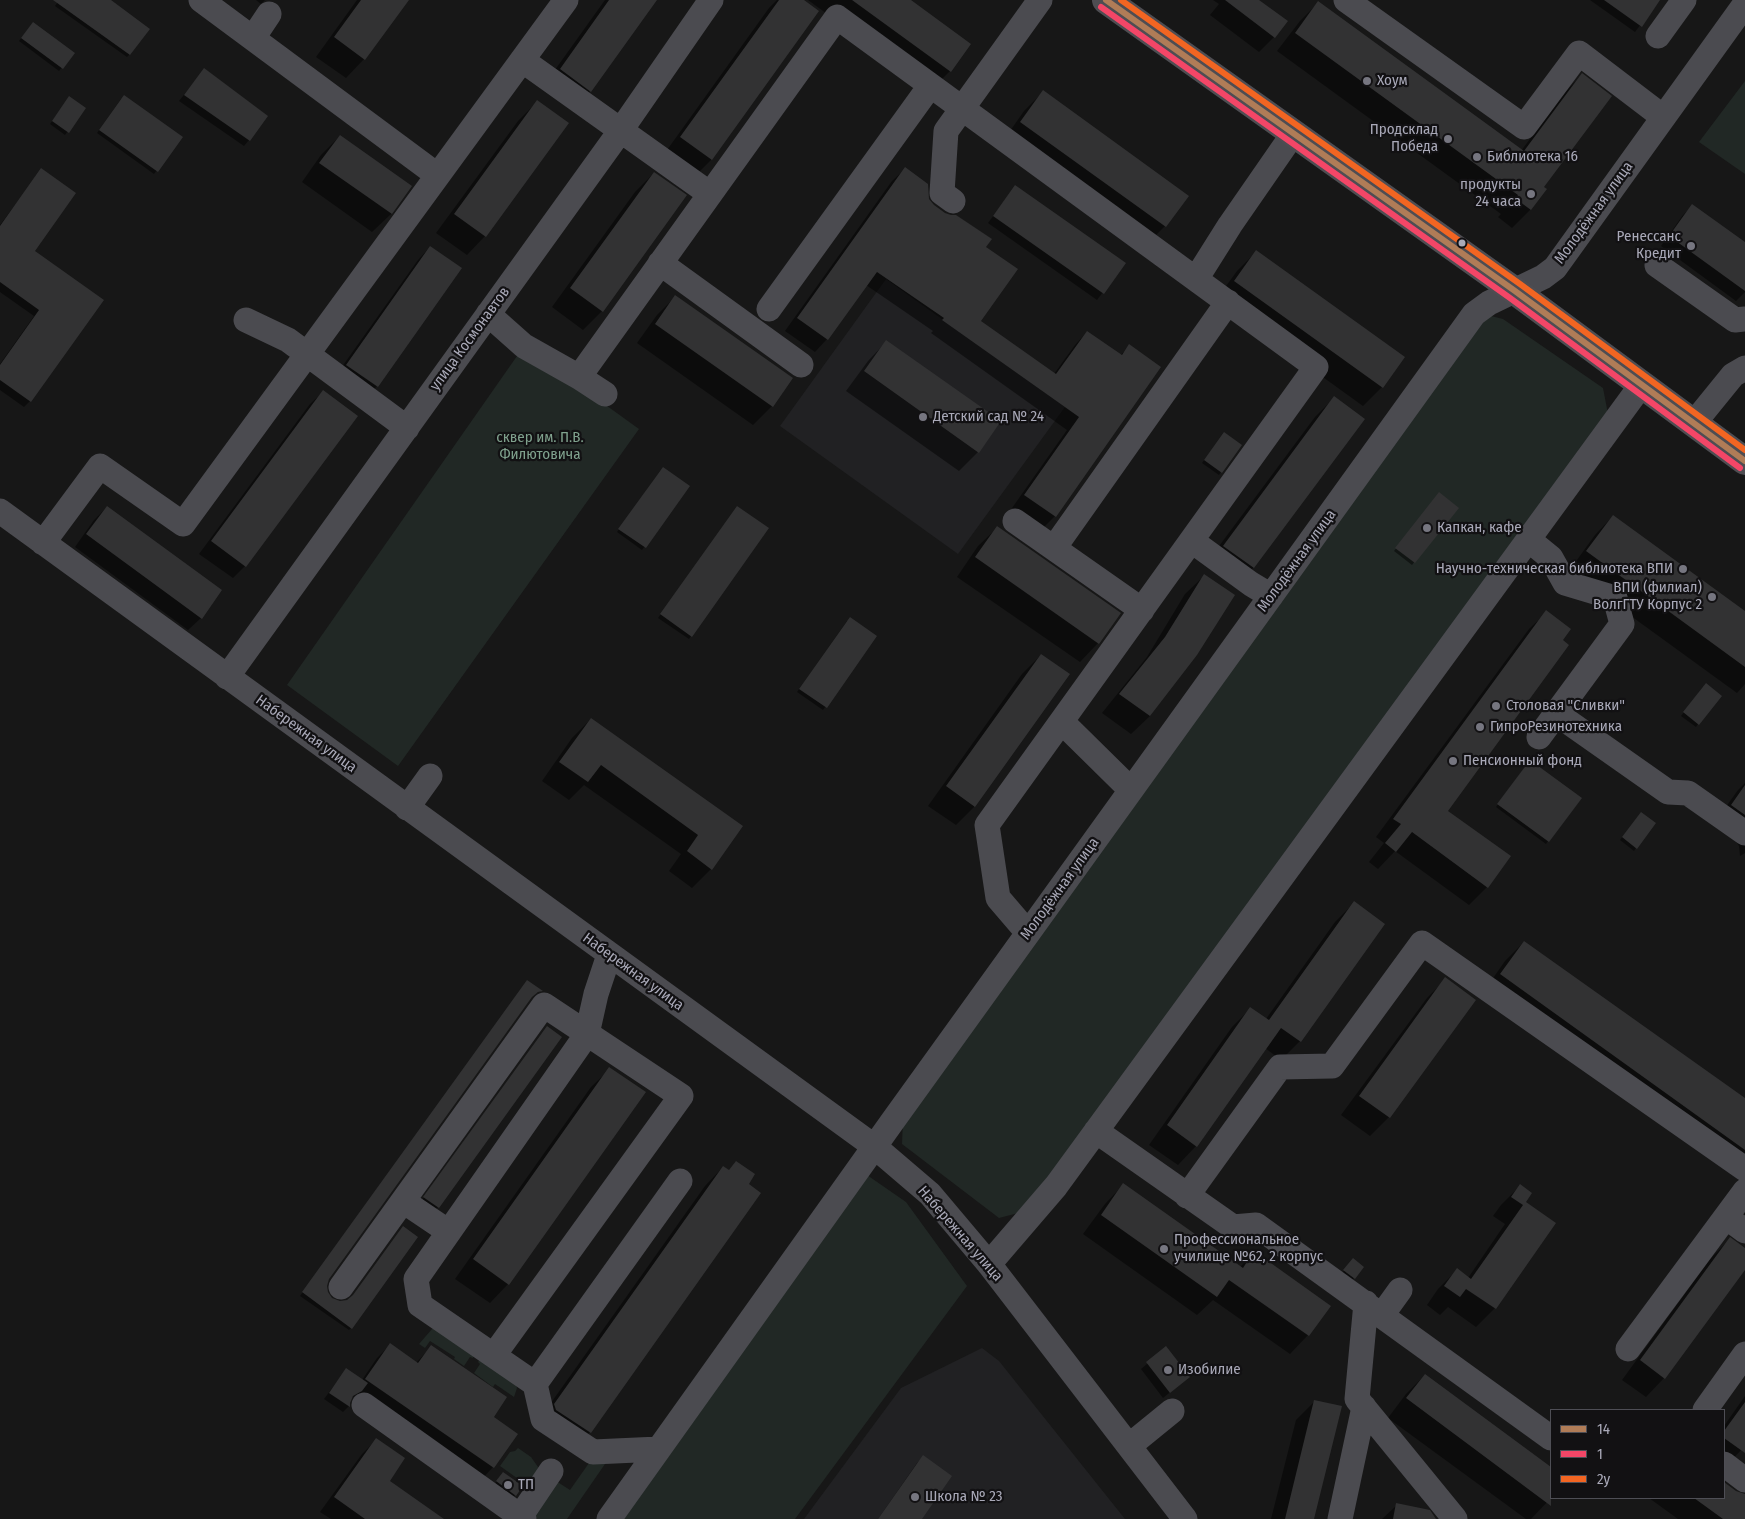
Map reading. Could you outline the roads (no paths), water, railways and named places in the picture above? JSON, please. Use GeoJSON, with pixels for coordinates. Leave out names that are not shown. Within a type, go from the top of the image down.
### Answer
{"type":"FeatureCollection","features":[{"type":"Feature","properties":{"kind":"main road"},"geometry":{"type":"LineString","coordinates":[[1106,0],[1515,291],[1745,461]]}},
{"type":"Feature","properties":{"kind":"street"},"geometry":{"type":"LineString","coordinates":[[201,0],[438,175]]}},
{"type":"Feature","properties":{"kind":"street"},"geometry":{"type":"LineString","coordinates":[[43,542],[100,466],[183,524],[566,0]]}},
{"type":"Feature","properties":{"kind":"street","name":"улица Космонавтов"},"geometry":{"type":"LineString","coordinates":[[227,677],[621,130],[711,0]]}},
{"type":"Feature","properties":{"kind":"street"},"geometry":{"type":"LineString","coordinates":[[953,201],[942,193],[946,131],[1040,0]]}},
{"type":"Feature","properties":{"kind":"street"},"geometry":{"type":"LineString","coordinates":[[1346,0],[1524,127],[1571,48],[1663,117]]}},
{"type":"Feature","properties":{"kind":"street"},"geometry":{"type":"LineString","coordinates":[[1658,36],[1684,0]]}},
{"type":"Feature","properties":{"kind":"street","name":"Молодёжная улица"},"geometry":{"type":"LineString","coordinates":[[609,1519],[874,1147],[1474,314],[1489,303],[1543,277],[1555,268],[1745,4]]}},
{"type":"Feature","properties":{"kind":"street"},"geometry":{"type":"LineString","coordinates":[[253,38],[269,14]]}},
{"type":"Feature","properties":{"kind":"street"},"geometry":{"type":"LineString","coordinates":[[579,377],[837,17],[1316,366],[988,825],[998,898],[1028,933]]}},
{"type":"Feature","properties":{"kind":"street"},"geometry":{"type":"LineString","coordinates":[[522,60],[710,194]]}},
{"type":"Feature","properties":{"kind":"street"},"geometry":{"type":"LineString","coordinates":[[769,309],[930,86]]}},
{"type":"Feature","properties":{"kind":"street"},"geometry":{"type":"LineString","coordinates":[[1196,279],[1230,225],[1293,134]]}},
{"type":"Feature","properties":{"kind":"street"},"geometry":{"type":"LineString","coordinates":[[660,263],[801,365]]}},
{"type":"Feature","properties":{"kind":"street"},"geometry":{"type":"LineString","coordinates":[[1657,265],[1735,320],[1745,319]]}},
{"type":"Feature","properties":{"kind":"street"},"geometry":{"type":"LineString","coordinates":[[1054,548],[1228,302]]}},
{"type":"Feature","properties":{"kind":"street"},"geometry":{"type":"LineString","coordinates":[[488,314],[524,346],[605,394]]}},
{"type":"Feature","properties":{"kind":"street"},"geometry":{"type":"LineString","coordinates":[[246,320],[288,340],[308,353],[407,428]]}},
{"type":"Feature","properties":{"kind":"street"},"geometry":{"type":"LineString","coordinates":[[1694,423],[1733,375],[1745,368]]}},
{"type":"Feature","properties":{"kind":"street"},"geometry":{"type":"LineString","coordinates":[[989,1264],[1056,1186],[1642,384]]}},
{"type":"Feature","properties":{"kind":"street","name":"Набережная улица"},"geometry":{"type":"LineString","coordinates":[[0,511],[874,1147],[930,1194],[989,1264],[1185,1519]]}},
{"type":"Feature","properties":{"kind":"street"},"geometry":{"type":"LineString","coordinates":[[1015,521],[1142,610]]}},
{"type":"Feature","properties":{"kind":"street"},"geometry":{"type":"LineString","coordinates":[[1529,540],[1551,558],[1565,583],[1615,598],[1622,624],[1539,736]]}},
{"type":"Feature","properties":{"kind":"street"},"geometry":{"type":"LineString","coordinates":[[1192,541],[1251,584],[1271,596]]}},
{"type":"Feature","properties":{"kind":"street"},"geometry":{"type":"LineString","coordinates":[[1557,714],[1668,792],[1688,793],[1745,833]]}},
{"type":"Feature","properties":{"kind":"street"},"geometry":{"type":"LineString","coordinates":[[1062,722],[1131,790]]}},
{"type":"Feature","properties":{"kind":"street"},"geometry":{"type":"LineString","coordinates":[[408,808],[430,776]]}},
{"type":"Feature","properties":{"kind":"street"},"geometry":{"type":"LineString","coordinates":[[1187,1196],[1280,1067],[1332,1066],[1422,943],[1745,1169]]}},
{"type":"Feature","properties":{"kind":"street"},"geometry":{"type":"LineString","coordinates":[[609,955],[596,994],[587,1034],[416,1279],[420,1305],[535,1384],[543,1419],[593,1452],[659,1449]]}},
{"type":"Feature","properties":{"kind":"street"},"geometry":{"type":"LineString","coordinates":[[341,1287],[544,1005],[681,1096],[494,1356]]}},
{"type":"Feature","properties":{"kind":"street"},"geometry":{"type":"LineString","coordinates":[[1096,1131],[1233,1227],[1256,1225],[1550,1437]]}},
{"type":"Feature","properties":{"kind":"street"},"geometry":{"type":"LineString","coordinates":[[535,1384],[680,1181]]}},
{"type":"Feature","properties":{"kind":"street"},"geometry":{"type":"LineString","coordinates":[[1628,1348],[1735,1224],[1745,1191]]}},
{"type":"Feature","properties":{"kind":"street"},"geometry":{"type":"LineString","coordinates":[[403,1201],[449,1232]]}},
{"type":"Feature","properties":{"kind":"street"},"geometry":{"type":"LineString","coordinates":[[1400,1290],[1374,1309],[1356,1399],[1451,1517]]}},
{"type":"Feature","properties":{"kind":"street"},"geometry":{"type":"LineString","coordinates":[[1706,1409],[1745,1354]]}},
{"type":"Feature","properties":{"kind":"street"},"geometry":{"type":"LineString","coordinates":[[364,1405],[522,1518],[551,1471]]}},
{"type":"Feature","properties":{"kind":"street"},"geometry":{"type":"LineString","coordinates":[[1340,1519],[1364,1407]]}},
{"type":"Feature","properties":{"kind":"street"},"geometry":{"type":"LineString","coordinates":[[1128,1446],[1172,1411]]}},
{"type":"Feature","properties":{"kind":"street"},"geometry":{"type":"LineString","coordinates":[[1725,1465],[1745,1480]]}},
{"type":"Feature","properties":{"kind":"place","name":"Хоум"},"geometry":{"type":"Point","coordinates":[1367,81]}},
{"type":"Feature","properties":{"kind":"place","name":"Продсклад Победа"},"geometry":{"type":"Point","coordinates":[1448,139]}},
{"type":"Feature","properties":{"kind":"place","name":"Библиотека 16"},"geometry":{"type":"Point","coordinates":[1477,157]}},
{"type":"Feature","properties":{"kind":"place","name":"продукты 24 часа"},"geometry":{"type":"Point","coordinates":[1531,194]}},
{"type":"Feature","properties":{"kind":"place","name":"Ренессанс Кредит"},"geometry":{"type":"Point","coordinates":[1691,246]}},
{"type":"Feature","properties":{"kind":"place","name":"Детский сад № 24"},"geometry":{"type":"Point","coordinates":[923,417]}},
{"type":"Feature","properties":{"kind":"place","name":"Капкан, кафе"},"geometry":{"type":"Point","coordinates":[1427,528]}},
{"type":"Feature","properties":{"kind":"place","name":"Научно-техническая библиотека ВПИ"},"geometry":{"type":"Point","coordinates":[1683,569]}},
{"type":"Feature","properties":{"kind":"place","name":"ВПИ (филиал) ВолгГТУ Корпус 2"},"geometry":{"type":"Point","coordinates":[1712,597]}},
{"type":"Feature","properties":{"kind":"place","name":"Столовая \"Сливки\""},"geometry":{"type":"Point","coordinates":[1496,706]}},
{"type":"Feature","properties":{"kind":"place","name":"ГипроРезинотехника"},"geometry":{"type":"Point","coordinates":[1480,727]}},
{"type":"Feature","properties":{"kind":"place","name":"Пенсионный фонд"},"geometry":{"type":"Point","coordinates":[1453,761]}},
{"type":"Feature","properties":{"kind":"place","name":"Профессиональное училище №62, 2 корпус"},"geometry":{"type":"Point","coordinates":[1164,1249]}},
{"type":"Feature","properties":{"kind":"place","name":"Изобилие"},"geometry":{"type":"Point","coordinates":[1168,1370]}},
{"type":"Feature","properties":{"kind":"place","name":"ТП"},"geometry":{"type":"Point","coordinates":[508,1485]}},
{"type":"Feature","properties":{"kind":"place","name":"Школа № 23"},"geometry":{"type":"Point","coordinates":[915,1497]}},
{"type":"Feature","properties":{"kind":"park label","name":"сквер им. П.В. Филютовича"},"geometry":{"type":"Point","coordinates":[540,446]}}]}
